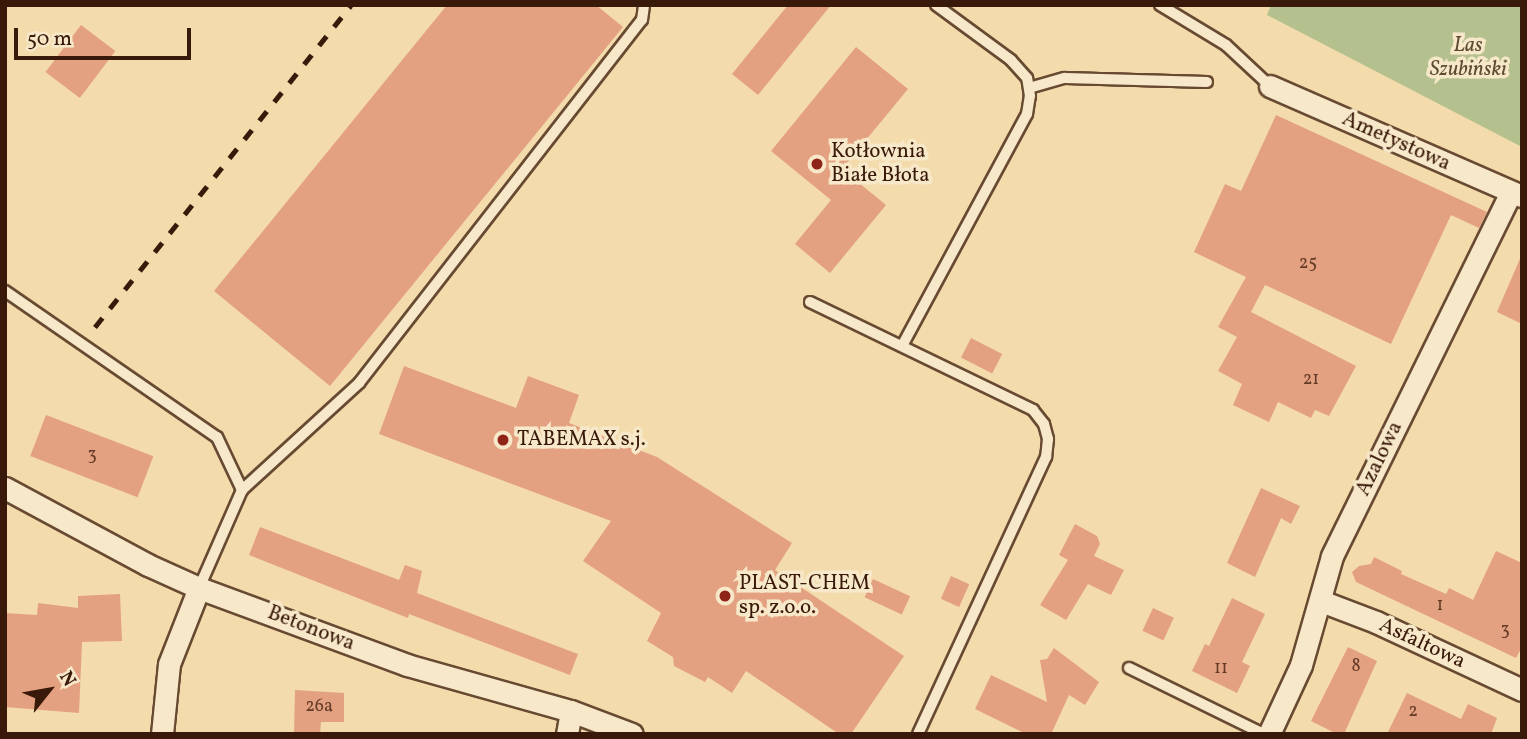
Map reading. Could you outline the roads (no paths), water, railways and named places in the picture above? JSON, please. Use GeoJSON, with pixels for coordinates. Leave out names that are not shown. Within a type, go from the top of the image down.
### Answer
{"type":"FeatureCollection","features":[{"type":"Feature","properties":{"kind":"street","name":"Ametystowa"},"geometry":{"type":"LineString","coordinates":[[1270,86],[1517,195]]}},
{"type":"Feature","properties":{"kind":"street","name":"Azalowa"},"geometry":{"type":"LineString","coordinates":[[1266,734],[1301,665],[1332,556],[1517,195]]}},
{"type":"Feature","properties":{"kind":"street","name":"Betonowa"},"geometry":{"type":"LineString","coordinates":[[5,488],[148,565],[199,588],[407,666],[571,711],[632,734]]}},
{"type":"Feature","properties":{"kind":"street"},"geometry":{"type":"LineString","coordinates":[[162,734],[169,664],[199,588]]}},
{"type":"Feature","properties":{"kind":"street","name":"Asfaltowa"},"geometry":{"type":"LineString","coordinates":[[1321,601],[1376,622],[1522,690]]}},
{"type":"Feature","properties":{"kind":"street"},"geometry":{"type":"LineString","coordinates":[[567,734],[571,711]]}},
{"type":"Feature","properties":{"kind":"lane"},"geometry":{"type":"LineString","coordinates":[[199,588],[242,491],[359,383],[642,20],[644,5]]}},
{"type":"Feature","properties":{"kind":"lane"},"geometry":{"type":"LineString","coordinates":[[902,346],[1027,114],[1027,78],[1011,60],[936,5]]}},
{"type":"Feature","properties":{"kind":"lane"},"geometry":{"type":"LineString","coordinates":[[1160,5],[1226,45],[1270,86]]}},
{"type":"Feature","properties":{"kind":"lane"},"geometry":{"type":"LineString","coordinates":[[1029,88],[1065,78],[1207,82]]}},
{"type":"Feature","properties":{"kind":"lane"},"geometry":{"type":"LineString","coordinates":[[5,291],[218,437],[242,491]]}},
{"type":"Feature","properties":{"kind":"lane"},"geometry":{"type":"LineString","coordinates":[[810,302],[1033,410],[1045,424],[1048,439],[1046,457],[918,734]]}},
{"type":"Feature","properties":{"kind":"lane"},"geometry":{"type":"LineString","coordinates":[[1129,668],[1266,734]]}},
{"type":"Feature","properties":{"kind":"railway"},"geometry":{"type":"LineString","coordinates":[[95,327],[351,5]]}},
{"type":"Feature","properties":{"kind":"place","name":"Kotłownia Białe Błota"},"geometry":{"type":"Point","coordinates":[817,164]}},
{"type":"Feature","properties":{"kind":"place","name":"TABEMAX s.j."},"geometry":{"type":"Point","coordinates":[503,440]}},
{"type":"Feature","properties":{"kind":"place","name":"PLAST-CHEM sp. z.o.o."},"geometry":{"type":"Point","coordinates":[725,596]}},
{"type":"Feature","properties":{"kind":"park label","name":"Las Szubiński"},"geometry":{"type":"Point","coordinates":[1468,58]}}]}
